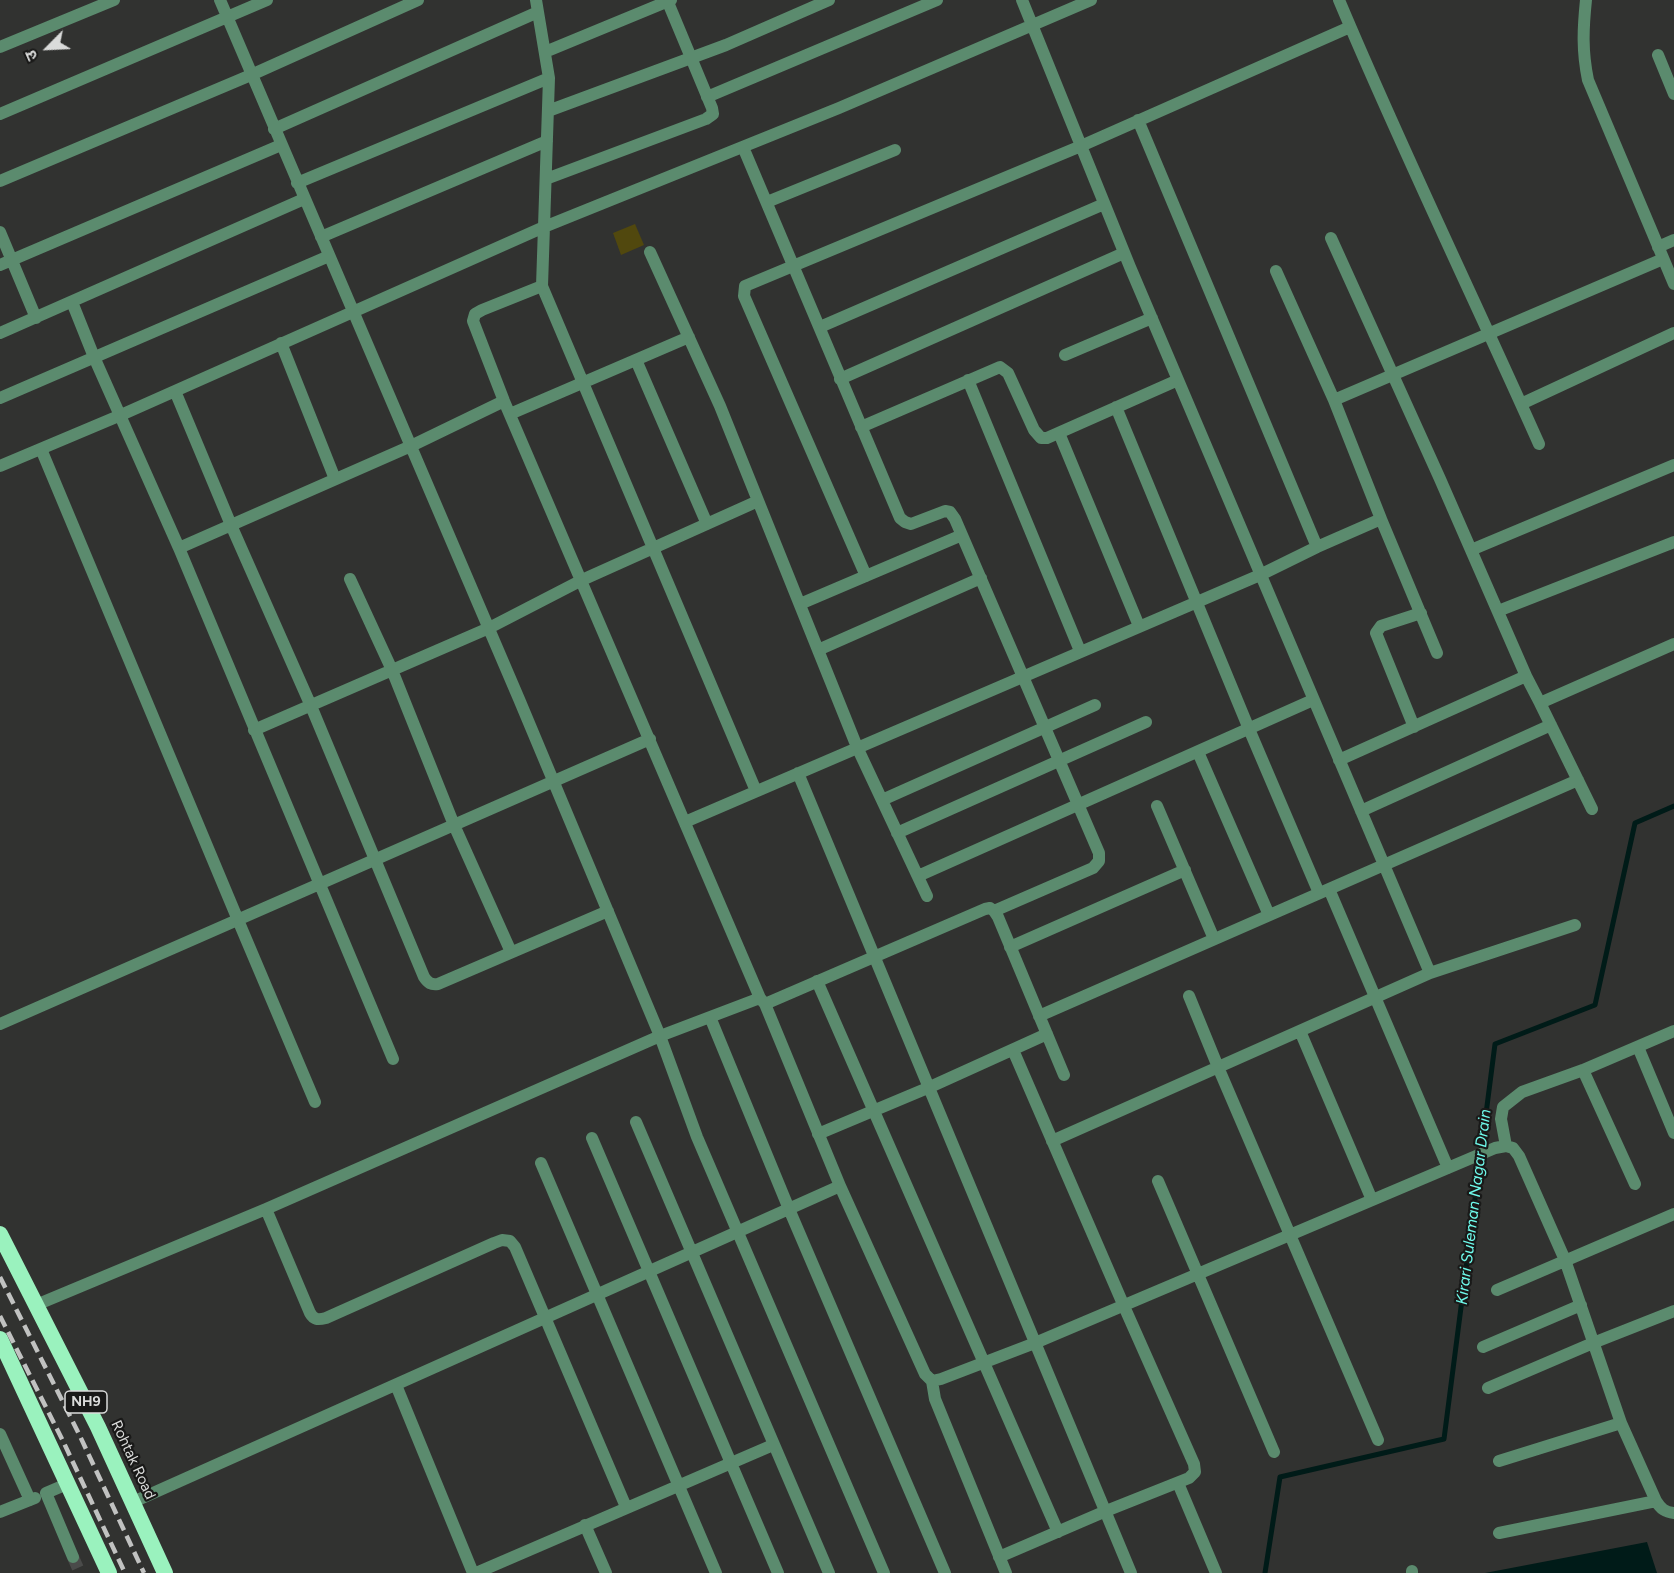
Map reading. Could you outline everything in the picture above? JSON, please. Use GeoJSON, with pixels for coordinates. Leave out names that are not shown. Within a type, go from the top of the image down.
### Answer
{"type":"FeatureCollection","features":[{"type":"Feature","properties":{"kind":"highway","name":"Rohtak Road"},"geometry":{"type":"LineString","coordinates":[[0,1234],[98,1427],[165,1573]]}},
{"type":"Feature","properties":{"kind":"highway"},"geometry":{"type":"LineString","coordinates":[[0,1339],[109,1573]]}},
{"type":"Feature","properties":{"kind":"street"},"geometry":{"type":"LineString","coordinates":[[0,47],[114,0]]}},
{"type":"Feature","properties":{"kind":"street"},"geometry":{"type":"LineString","coordinates":[[220,0],[554,781],[660,1036],[697,1137],[884,1573]]}},
{"type":"Feature","properties":{"kind":"street"},"geometry":{"type":"LineString","coordinates":[[0,114],[267,0]]}},
{"type":"Feature","properties":{"kind":"street"},"geometry":{"type":"LineString","coordinates":[[0,181],[251,75],[418,0]]}},
{"type":"Feature","properties":{"kind":"street"},"geometry":{"type":"LineString","coordinates":[[548,111],[726,45],[829,0]]}},
{"type":"Feature","properties":{"kind":"street"},"geometry":{"type":"LineString","coordinates":[[707,97],[937,0]]}},
{"type":"Feature","properties":{"kind":"street"},"geometry":{"type":"LineString","coordinates":[[1022,0],[1124,253],[1430,973]]}},
{"type":"Feature","properties":{"kind":"street"},"geometry":{"type":"LineString","coordinates":[[0,466],[121,415],[544,227],[839,108],[1091,0]]}},
{"type":"Feature","properties":{"kind":"street"},"geometry":{"type":"LineString","coordinates":[[1339,0],[1381,99],[1539,444]]}},
{"type":"Feature","properties":{"kind":"street"},"geometry":{"type":"LineString","coordinates":[[1586,0],[1582,38],[1588,80],[1674,284]]}},
{"type":"Feature","properties":{"kind":"street"},"geometry":{"type":"LineString","coordinates":[[545,52],[669,1],[712,108],[712,114],[706,119],[546,179]]}},
{"type":"Feature","properties":{"kind":"street"},"geometry":{"type":"LineString","coordinates":[[274,129],[537,6],[549,78],[542,286],[756,791]]}},
{"type":"Feature","properties":{"kind":"street"},"geometry":{"type":"LineString","coordinates":[[866,576],[744,296],[745,286],[1081,146],[1350,27]]}},
{"type":"Feature","properties":{"kind":"street"},"geometry":{"type":"LineString","coordinates":[[1658,55],[1674,94]]}},
{"type":"Feature","properties":{"kind":"street"},"geometry":{"type":"LineString","coordinates":[[297,183],[549,78]]}},
{"type":"Feature","properties":{"kind":"street"},"geometry":{"type":"LineString","coordinates":[[1138,120],[1317,547]]}},
{"type":"Feature","properties":{"kind":"street"},"geometry":{"type":"LineString","coordinates":[[321,237],[547,141]]}},
{"type":"Feature","properties":{"kind":"street"},"geometry":{"type":"LineString","coordinates":[[6,263],[281,145]]}},
{"type":"Feature","properties":{"kind":"street"},"geometry":{"type":"LineString","coordinates":[[743,147],[900,518],[911,524],[945,511],[950,512],[963,535],[1099,853],[1099,861],[1093,868],[994,911]]}},
{"type":"Feature","properties":{"kind":"street"},"geometry":{"type":"LineString","coordinates":[[767,202],[895,150]]}},
{"type":"Feature","properties":{"kind":"street"},"geometry":{"type":"LineString","coordinates":[[0,333],[304,199]]}},
{"type":"Feature","properties":{"kind":"street"},"geometry":{"type":"LineString","coordinates":[[820,327],[1104,204]]}},
{"type":"Feature","properties":{"kind":"street"},"geometry":{"type":"LineString","coordinates":[[0,232],[6,263],[36,318]]}},
{"type":"Feature","properties":{"kind":"street"},"geometry":{"type":"LineString","coordinates":[[1331,238],[1526,676],[1592,809]]}},
{"type":"Feature","properties":{"kind":"street"},"geometry":{"type":"LineString","coordinates":[[1658,247],[1674,240]]}},
{"type":"Feature","properties":{"kind":"street"},"geometry":{"type":"LineString","coordinates":[[650,252],[720,406],[857,747],[927,896]]}},
{"type":"Feature","properties":{"kind":"street"},"geometry":{"type":"LineString","coordinates":[[840,379],[1124,253]]}},
{"type":"Feature","properties":{"kind":"street"},"geometry":{"type":"LineString","coordinates":[[0,398],[329,256]]}},
{"type":"Feature","properties":{"kind":"street"},"geometry":{"type":"LineString","coordinates":[[1334,400],[1664,259]]}},
{"type":"Feature","properties":{"kind":"street"},"geometry":{"type":"LineString","coordinates":[[1276,271],[1334,400],[1437,653]]}},
{"type":"Feature","properties":{"kind":"street"},"geometry":{"type":"LineString","coordinates":[[542,286],[482,310],[475,314],[473,321],[504,401],[763,1001],[840,1186],[925,1374],[932,1381],[935,1399],[1006,1573]]}},
{"type":"Feature","properties":{"kind":"street"},"geometry":{"type":"LineString","coordinates":[[72,302],[179,548],[393,1059]]}},
{"type":"Feature","properties":{"kind":"street"},"geometry":{"type":"LineString","coordinates":[[1065,355],[1152,318]]}},
{"type":"Feature","properties":{"kind":"street"},"geometry":{"type":"LineString","coordinates":[[1521,404],[1674,333]]}},
{"type":"Feature","properties":{"kind":"street"},"geometry":{"type":"LineString","coordinates":[[510,414],[689,337]]}},
{"type":"Feature","properties":{"kind":"street"},"geometry":{"type":"LineString","coordinates":[[281,343],[335,479]]}},
{"type":"Feature","properties":{"kind":"street"},"geometry":{"type":"LineString","coordinates":[[636,360],[707,524]]}},
{"type":"Feature","properties":{"kind":"street"},"geometry":{"type":"LineString","coordinates":[[861,427],[1000,367],[1005,369],[1037,435],[1041,438],[1059,433],[1178,380]]}},
{"type":"Feature","properties":{"kind":"street"},"geometry":{"type":"LineString","coordinates":[[968,380],[1080,651]]}},
{"type":"Feature","properties":{"kind":"street"},"geometry":{"type":"LineString","coordinates":[[175,391],[428,983],[438,984],[608,911]]}},
{"type":"Feature","properties":{"kind":"street"},"geometry":{"type":"LineString","coordinates":[[179,548],[411,446],[504,401]]}},
{"type":"Feature","properties":{"kind":"street"},"geometry":{"type":"LineString","coordinates":[[1116,407],[1249,729],[1375,998],[1448,1168]]}},
{"type":"Feature","properties":{"kind":"street"},"geometry":{"type":"LineString","coordinates":[[1059,433],[1139,626]]}},
{"type":"Feature","properties":{"kind":"street"},"geometry":{"type":"LineString","coordinates":[[41,449],[315,1102]]}},
{"type":"Feature","properties":{"kind":"street"},"geometry":{"type":"LineString","coordinates":[[1471,550],[1674,465]]}},
{"type":"Feature","properties":{"kind":"street"},"geometry":{"type":"LineString","coordinates":[[254,730],[489,628],[582,580],[758,501]]}},
{"type":"Feature","properties":{"kind":"street"},"geometry":{"type":"LineString","coordinates":[[685,822],[1260,574],[1381,519]]}},
{"type":"Feature","properties":{"kind":"street"},"geometry":{"type":"LineString","coordinates":[[800,604],[963,535]]}},
{"type":"Feature","properties":{"kind":"street"},"geometry":{"type":"LineString","coordinates":[[1498,611],[1674,542]]}},
{"type":"Feature","properties":{"kind":"street"},"geometry":{"type":"LineString","coordinates":[[818,650],[981,578]]}},
{"type":"Feature","properties":{"kind":"street"},"geometry":{"type":"LineString","coordinates":[[350,579],[392,670],[454,825],[511,952]]}},
{"type":"Feature","properties":{"kind":"street"},"geometry":{"type":"LineString","coordinates":[[1414,727],[1376,633],[1381,626],[1421,613]]}},
{"type":"Feature","properties":{"kind":"street"},"geometry":{"type":"LineString","coordinates":[[1540,703],[1674,645]]}},
{"type":"Feature","properties":{"kind":"street"},"geometry":{"type":"LineString","coordinates":[[1339,760],[1526,676]]}},
{"type":"Feature","properties":{"kind":"street"},"geometry":{"type":"LineString","coordinates":[[918,876],[1313,700]]}},
{"type":"Feature","properties":{"kind":"street"},"geometry":{"type":"LineString","coordinates":[[882,800],[1095,705]]}},
{"type":"Feature","properties":{"kind":"street"},"geometry":{"type":"LineString","coordinates":[[897,833],[1146,722]]}},
{"type":"Feature","properties":{"kind":"street"},"geometry":{"type":"LineString","coordinates":[[1361,811],[1551,725]]}},
{"type":"Feature","properties":{"kind":"street"},"geometry":{"type":"LineString","coordinates":[[0,1024],[650,739]]}},
{"type":"Feature","properties":{"kind":"street"},"geometry":{"type":"LineString","coordinates":[[1197,752],[1269,915]]}},
{"type":"Feature","properties":{"kind":"street"},"geometry":{"type":"LineString","coordinates":[[798,773],[1131,1573]]}},
{"type":"Feature","properties":{"kind":"street"},"geometry":{"type":"LineString","coordinates":[[1039,1016],[1578,780]]}},
{"type":"Feature","properties":{"kind":"street"},"geometry":{"type":"LineString","coordinates":[[1157,806],[1214,939]]}},
{"type":"Feature","properties":{"kind":"street"},"geometry":{"type":"LineString","coordinates":[[1010,947],[1185,870]]}},
{"type":"Feature","properties":{"kind":"street"},"geometry":{"type":"LineString","coordinates":[[36,1305],[266,1209],[660,1036],[817,981],[985,909],[990,908],[994,911],[1064,1075]]}},
{"type":"Feature","properties":{"kind":"street"},"geometry":{"type":"LineString","coordinates":[[1052,1141],[1430,973],[1575,925]]}},
{"type":"Feature","properties":{"kind":"street"},"geometry":{"type":"LineString","coordinates":[[817,981],[1058,1532]]}},
{"type":"Feature","properties":{"kind":"street"},"geometry":{"type":"LineString","coordinates":[[1189,996],[1378,1440]]}},
{"type":"Feature","properties":{"kind":"street"},"geometry":{"type":"LineString","coordinates":[[710,1017],[789,1209],[945,1573]]}},
{"type":"Feature","properties":{"kind":"street"},"geometry":{"type":"LineString","coordinates":[[1299,1031],[1372,1200]]}},
{"type":"Feature","properties":{"kind":"street"},"geometry":{"type":"LineString","coordinates":[[1500,1147],[1503,1107],[1522,1092],[1583,1070],[1674,1031]]}},
{"type":"Feature","properties":{"kind":"street"},"geometry":{"type":"LineString","coordinates":[[818,1134],[1047,1034]]}},
{"type":"Feature","properties":{"kind":"street"},"geometry":{"type":"LineString","coordinates":[[1638,1047],[1674,1133]]}},
{"type":"Feature","properties":{"kind":"street"},"geometry":{"type":"LineString","coordinates":[[999,1557],[1178,1483],[1195,1472],[1194,1464],[1013,1050]]}},
{"type":"Feature","properties":{"kind":"street"},"geometry":{"type":"LineString","coordinates":[[1583,1070],[1635,1184]]}},
{"type":"Feature","properties":{"kind":"street"},"geometry":{"type":"LineString","coordinates":[[636,1122],[829,1573]]}},
{"type":"Feature","properties":{"kind":"street"},"geometry":{"type":"LineString","coordinates":[[592,1138],[778,1573]]}},
{"type":"Feature","properties":{"kind":"street"},"geometry":{"type":"LineString","coordinates":[[932,1381],[1035,1343],[1461,1162],[1500,1147],[1513,1148],[1519,1156],[1565,1260],[1621,1423],[1660,1508],[1674,1513]]}},
{"type":"Feature","properties":{"kind":"street"},"geometry":{"type":"LineString","coordinates":[[541,1164],[716,1573]]}},
{"type":"Feature","properties":{"kind":"street"},"geometry":{"type":"LineString","coordinates":[[1158,1181],[1274,1452]]}},
{"type":"Feature","properties":{"kind":"street"},"geometry":{"type":"LineString","coordinates":[[133,1502],[840,1186]]}},
{"type":"Feature","properties":{"kind":"street"},"geometry":{"type":"LineString","coordinates":[[266,1209],[313,1318],[318,1320],[502,1240],[510,1241],[626,1508]]}},
{"type":"Feature","properties":{"kind":"street"},"geometry":{"type":"LineString","coordinates":[[1497,1290],[1674,1214]]}},
{"type":"Feature","properties":{"kind":"street"},"geometry":{"type":"LineString","coordinates":[[1483,1347],[1581,1305]]}},
{"type":"Feature","properties":{"kind":"street"},"geometry":{"type":"LineString","coordinates":[[1488,1388],[1674,1311]]}},
{"type":"Feature","properties":{"kind":"street"},"geometry":{"type":"LineString","coordinates":[[396,1385],[474,1573],[773,1445]]}},
{"type":"Feature","properties":{"kind":"street"},"geometry":{"type":"LineString","coordinates":[[1499,1461],[1621,1423]]}},
{"type":"Feature","properties":{"kind":"street"},"geometry":{"type":"LineString","coordinates":[[0,1434],[4,1452],[30,1500]]}},
{"type":"Feature","properties":{"kind":"street"},"geometry":{"type":"LineString","coordinates":[[1178,1483],[1216,1573]]}},
{"type":"Feature","properties":{"kind":"street"},"geometry":{"type":"LineString","coordinates":[[0,1512],[67,1484]]}},
{"type":"Feature","properties":{"kind":"street"},"geometry":{"type":"LineString","coordinates":[[46,1493],[73,1557]]}},
{"type":"Feature","properties":{"kind":"street"},"geometry":{"type":"LineString","coordinates":[[1499,1533],[1656,1501]]}},
{"type":"Feature","properties":{"kind":"street"},"geometry":{"type":"LineString","coordinates":[[585,1525],[606,1573]]}},
{"type":"Feature","properties":{"kind":"water"},"geometry":{"type":"Polygon","coordinates":[[[1647,1542],[1657,1573],[1485,1573],[1647,1542]]]}},
{"type":"Feature","properties":{"kind":"building"},"geometry":{"type":"Polygon","coordinates":[[[635,224],[644,245],[621,255],[613,233],[635,224]]]}},
{"type":"Feature","properties":{"kind":"waterway","name":"Kirari Suleman Nagar Drain"},"geometry":{"type":"LineString","coordinates":[[1265,1573],[1280,1477],[1444,1439],[1495,1044],[1595,1005],[1635,823],[1674,806]]}},
{"type":"Feature","properties":{"kind":"tunnel"},"geometry":{"type":"LineString","coordinates":[[73,1557],[80,1573]]}},
{"type":"Feature","properties":{"kind":"railway"},"geometry":{"type":"LineString","coordinates":[[0,1277],[79,1434],[144,1573]]}},
{"type":"Feature","properties":{"kind":"railway"},"geometry":{"type":"LineString","coordinates":[[0,1316],[63,1441],[125,1573]]}}]}
